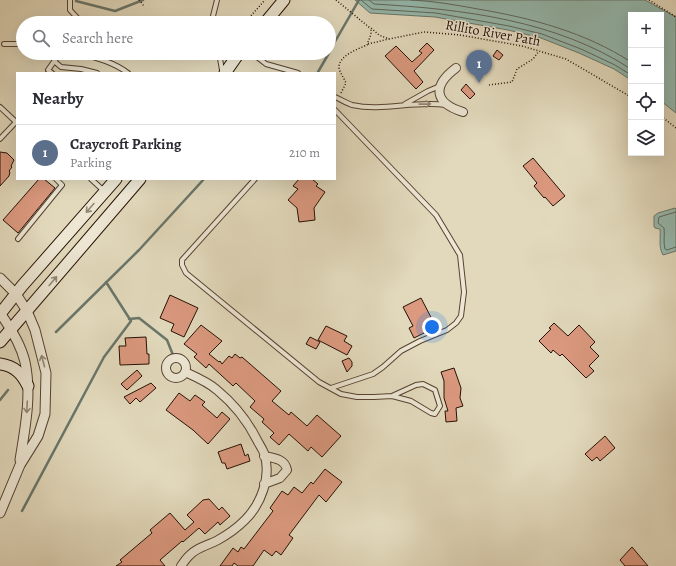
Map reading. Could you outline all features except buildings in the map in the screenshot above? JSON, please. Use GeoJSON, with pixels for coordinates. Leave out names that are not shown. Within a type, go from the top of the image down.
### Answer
{"type":"FeatureCollection","features":[{"type":"Feature","properties":{"kind":"main road"},"geometry":{"type":"LineString","coordinates":[[271,16],[282,3]]}},
{"type":"Feature","properties":{"kind":"main road"},"geometry":{"type":"LineString","coordinates":[[222,72],[233,60]]}},
{"type":"Feature","properties":{"kind":"main road"},"geometry":{"type":"LineString","coordinates":[[0,313],[115,180]]}},
{"type":"Feature","properties":{"kind":"main road"},"geometry":{"type":"LineString","coordinates":[[0,342],[139,180]]}},
{"type":"Feature","properties":{"kind":"main road"},"geometry":{"type":"LineString","coordinates":[[0,364],[14,368],[21,374],[28,386]]}},
{"type":"Feature","properties":{"kind":"street"},"geometry":{"type":"LineString","coordinates":[[456,68],[449,73],[440,86],[439,94],[441,100],[447,105],[463,112]]}},
{"type":"Feature","properties":{"kind":"street"},"geometry":{"type":"LineString","coordinates":[[0,278],[16,294],[27,311],[34,330],[46,374],[45,414],[38,436],[20,465],[0,513]]}},
{"type":"Feature","properties":{"kind":"street"},"geometry":{"type":"LineString","coordinates":[[0,313],[11,329],[25,361],[28,386],[26,420],[20,465]]}},
{"type":"Feature","properties":{"kind":"street"},"geometry":{"type":"LineString","coordinates":[[181,566],[191,554],[218,540],[246,519],[256,507],[262,493],[266,465],[264,456],[249,424],[235,407],[216,389],[185,372]]}},
{"type":"Feature","properties":{"kind":"street"},"geometry":{"type":"LineString","coordinates":[[264,456],[277,458],[286,465],[287,470],[280,478],[264,484]]}},
{"type":"Feature","properties":{"kind":"lane"},"geometry":{"type":"LineString","coordinates":[[70,0],[70,10],[76,16]]}},
{"type":"Feature","properties":{"kind":"lane"},"geometry":{"type":"LineString","coordinates":[[213,16],[217,0]]}},
{"type":"Feature","properties":{"kind":"lane"},"geometry":{"type":"LineString","coordinates":[[4,44],[16,44]]}},
{"type":"Feature","properties":{"kind":"lane"},"geometry":{"type":"LineString","coordinates":[[104,60],[126,72]]}},
{"type":"Feature","properties":{"kind":"lane"},"geometry":{"type":"LineString","coordinates":[[220,60],[222,72]]}},
{"type":"Feature","properties":{"kind":"lane"},"geometry":{"type":"LineString","coordinates":[[261,60],[266,64],[294,72]]}},
{"type":"Feature","properties":{"kind":"lane"},"geometry":{"type":"LineString","coordinates":[[50,71],[54,61],[61,67],[93,72]]}},
{"type":"Feature","properties":{"kind":"lane"},"geometry":{"type":"LineString","coordinates":[[403,105],[440,86]]}},
{"type":"Feature","properties":{"kind":"lane"},"geometry":{"type":"LineString","coordinates":[[337,97],[350,104],[364,107],[438,104],[447,105]]}},
{"type":"Feature","properties":{"kind":"lane"},"geometry":{"type":"LineString","coordinates":[[0,107],[16,122],[0,139]]}},
{"type":"Feature","properties":{"kind":"lane"},"geometry":{"type":"LineString","coordinates":[[330,388],[373,374],[384,367],[401,351],[420,341],[448,330],[456,323],[460,316],[464,292],[460,255],[436,215],[336,111]]}},
{"type":"Feature","properties":{"kind":"lane"},"geometry":{"type":"LineString","coordinates":[[18,239],[62,185],[57,180]]}},
{"type":"Feature","properties":{"kind":"lane"},"geometry":{"type":"LineString","coordinates":[[92,180],[104,191]]}},
{"type":"Feature","properties":{"kind":"lane"},"geometry":{"type":"LineString","coordinates":[[254,180],[182,260],[182,265],[186,272],[319,382],[341,394],[357,397],[392,396],[411,401],[431,413],[436,414],[440,406],[435,390],[423,384],[416,385],[392,396]]}},
{"type":"Feature","properties":{"kind":"path"},"geometry":{"type":"LineString","coordinates":[[139,0],[144,6]]}},
{"type":"Feature","properties":{"kind":"path"},"geometry":{"type":"LineString","coordinates":[[251,16],[265,0]]}},
{"type":"Feature","properties":{"kind":"path"},"geometry":{"type":"LineString","coordinates":[[336,0],[379,35],[389,39]]}},
{"type":"Feature","properties":{"kind":"path"},"geometry":{"type":"LineString","coordinates":[[649,0],[676,17]]}},
{"type":"Feature","properties":{"kind":"path"},"geometry":{"type":"LineString","coordinates":[[367,45],[371,34],[370,28]]}},
{"type":"Feature","properties":{"kind":"path","name":"Rillito River Path"},"geometry":{"type":"LineString","coordinates":[[337,97],[346,83],[339,70],[341,62],[351,52],[367,45],[424,32],[460,35],[522,46],[566,59],[628,95]]}},
{"type":"Feature","properties":{"kind":"path"},"geometry":{"type":"LineString","coordinates":[[490,86],[512,82],[517,69],[532,59],[540,51]]}},
{"type":"Feature","properties":{"kind":"path"},"geometry":{"type":"LineString","coordinates":[[664,118],[676,128]]}},
{"type":"Feature","properties":{"kind":"water"},"geometry":{"type":"Polygon","coordinates":[[[355,0],[645,0],[676,17],[676,113],[664,103],[664,12],[628,12],[628,78],[614,69],[541,38],[508,30],[435,17],[370,13],[355,0]]]}},
{"type":"Feature","properties":{"kind":"water"},"geometry":{"type":"Polygon","coordinates":[[[675,208],[676,251],[663,255],[660,245],[660,229],[655,228],[654,226],[654,216],[658,213],[675,208]]]}},
{"type":"Feature","properties":{"kind":"waterway"},"geometry":{"type":"LineString","coordinates":[[76,1],[115,11],[143,0]]}},
{"type":"Feature","properties":{"kind":"waterway"},"geometry":{"type":"LineString","coordinates":[[336,40],[359,0]]}},
{"type":"Feature","properties":{"kind":"waterway"},"geometry":{"type":"LineString","coordinates":[[318,72],[325,60]]}},
{"type":"Feature","properties":{"kind":"waterway"},"geometry":{"type":"LineString","coordinates":[[56,332],[139,250],[203,180]]}},
{"type":"Feature","properties":{"kind":"waterway"},"geometry":{"type":"LineString","coordinates":[[22,511],[104,357],[131,321],[106,282]]}},
{"type":"Feature","properties":{"kind":"waterway"},"geometry":{"type":"LineString","coordinates":[[129,319],[139,318],[167,340],[173,355]]}},
{"type":"Feature","properties":{"kind":"waterway"},"geometry":{"type":"LineString","coordinates":[[0,400],[8,390]]}},
{"type":"Feature","properties":{"kind":"place","name":"Craycroft Parking"},"geometry":{"type":"Point","coordinates":[479,83]}}]}
